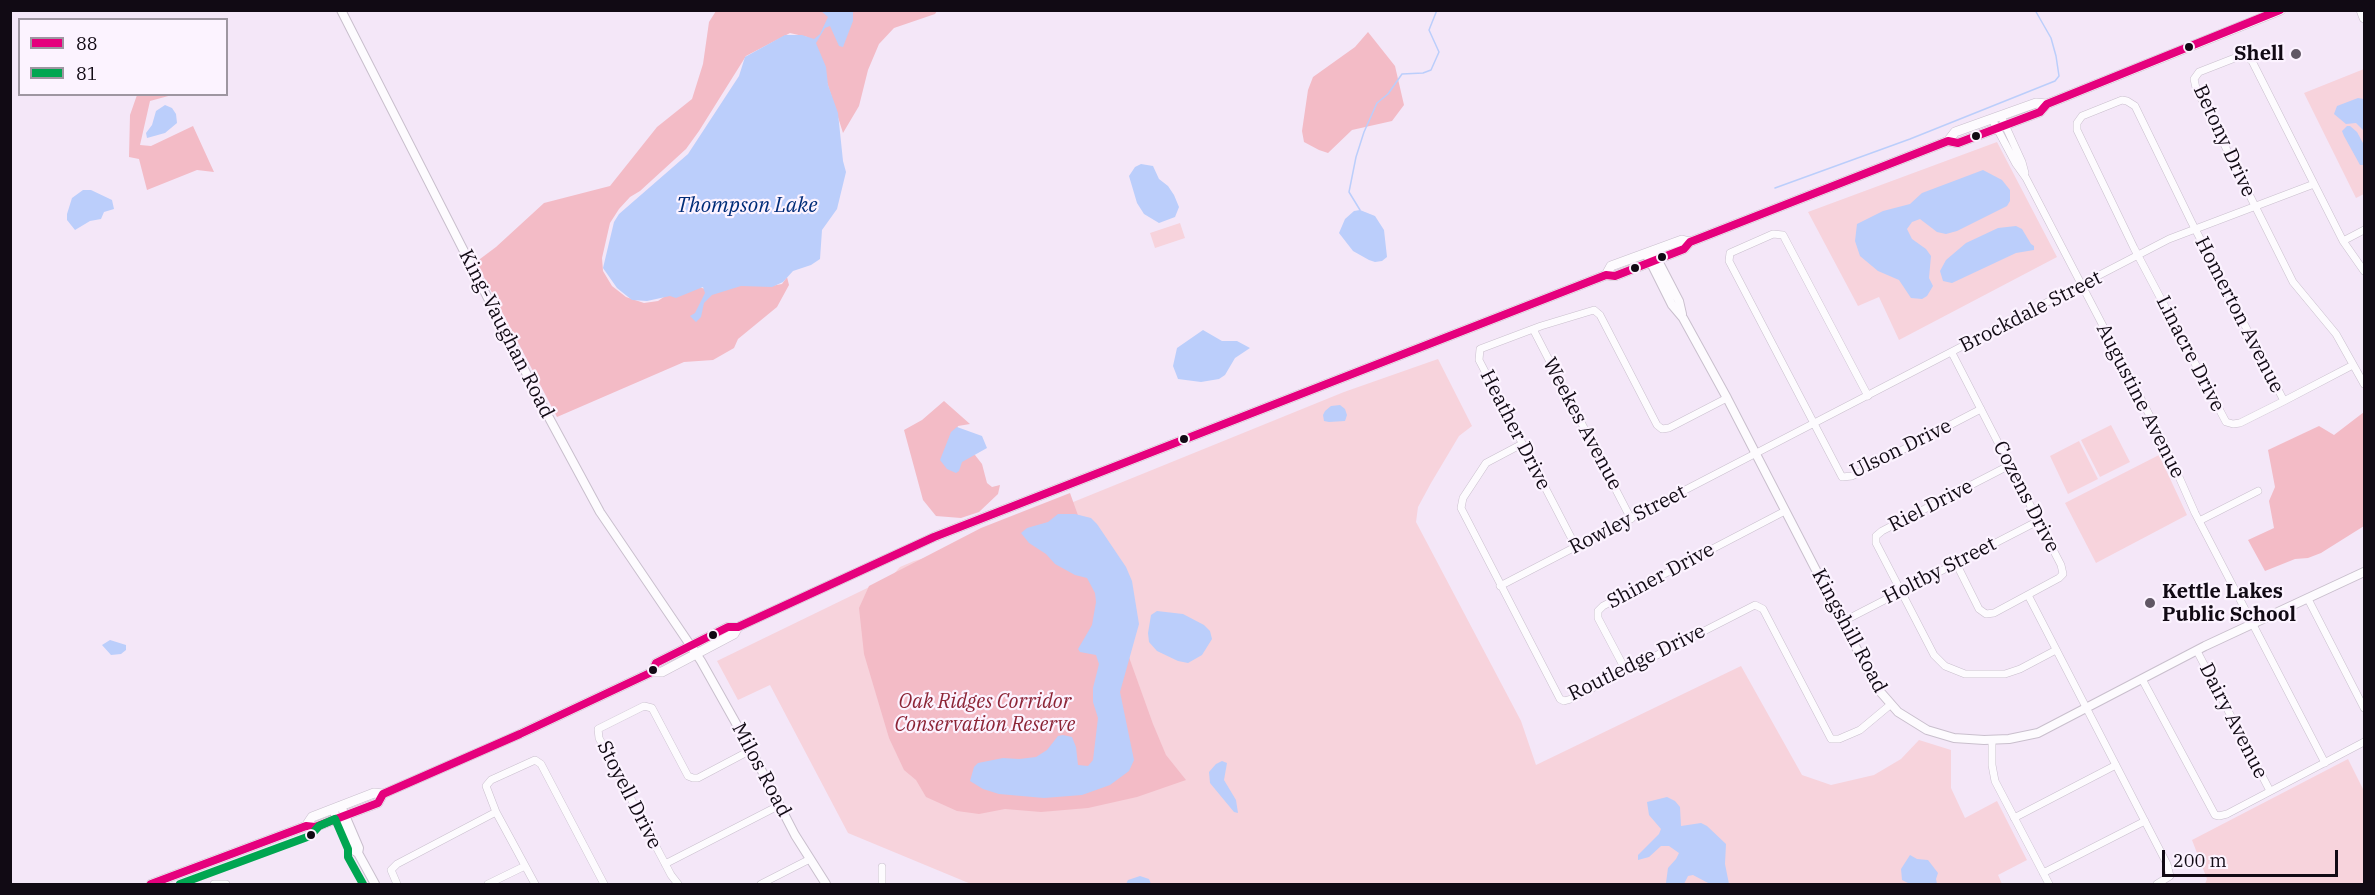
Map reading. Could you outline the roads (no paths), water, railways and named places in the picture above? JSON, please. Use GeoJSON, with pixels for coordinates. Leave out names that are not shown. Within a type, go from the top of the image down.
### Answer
{"type":"FeatureCollection","features":[{"type":"Feature","properties":{"kind":"main road"},"geometry":{"type":"LineString","coordinates":[[1948,141],[1958,143],[2002,127],[2040,112],[2047,104],[2281,10]]}},
{"type":"Feature","properties":{"kind":"main road"},"geometry":{"type":"LineString","coordinates":[[2361,10],[2364,18]]}},
{"type":"Feature","properties":{"kind":"main road"},"geometry":{"type":"LineString","coordinates":[[652,672],[656,663],[728,627],[738,627],[934,537],[1606,274],[1611,266],[1684,249],[1690,242],[1948,141],[1955,132],[2036,103],[2047,104]]}},
{"type":"Feature","properties":{"kind":"main road"},"geometry":{"type":"LineString","coordinates":[[306,826],[312,817],[374,793],[383,794],[520,734],[652,672],[662,672],[734,634],[738,627]]}},
{"type":"Feature","properties":{"kind":"main road"},"geometry":{"type":"LineString","coordinates":[[151,885],[306,826],[315,827],[378,803],[383,794]]}},
{"type":"Feature","properties":{"kind":"street","name":"King-Vaughan Road"},"geometry":{"type":"LineString","coordinates":[[341,10],[600,512],[696,656]]}},
{"type":"Feature","properties":{"kind":"street","name":"Betony Drive"},"geometry":{"type":"LineString","coordinates":[[2314,184],[2252,61],[2244,56],[2196,75],[2194,84],[2296,287],[2336,334],[2364,384]]}},
{"type":"Feature","properties":{"kind":"street","name":"Homerton Avenue"},"geometry":{"type":"LineString","coordinates":[[2139,256],[2077,130],[2077,123],[2082,116],[2122,100],[2134,106],[2284,400]]}},
{"type":"Feature","properties":{"kind":"street","name":"Augustine Avenue"},"geometry":{"type":"LineString","coordinates":[[1997,117],[2016,164],[2026,178],[2164,443],[2199,521],[2325,763]]}},
{"type":"Feature","properties":{"kind":"street","name":"Brockdale Street"},"geometry":{"type":"LineString","coordinates":[[1756,455],[2139,256],[2195,229],[2314,184]]}},
{"type":"Feature","properties":{"kind":"street"},"geometry":{"type":"LineString","coordinates":[[2314,184],[2343,241],[2364,271]]}},
{"type":"Feature","properties":{"kind":"street"},"geometry":{"type":"LineString","coordinates":[[2343,241],[2364,230]]}},
{"type":"Feature","properties":{"kind":"street","name":"Ulson Drive"},"geometry":{"type":"LineString","coordinates":[[1868,396],[1785,237],[1777,233],[1733,251],[1729,256],[1729,261],[1840,474],[1848,477],[1981,409]]}},
{"type":"Feature","properties":{"kind":"street","name":"Kingshill Road"},"geometry":{"type":"LineString","coordinates":[[1652,256],[1672,305],[1683,318],[1727,398],[1873,680],[1890,705],[1908,720],[1935,734],[1954,738],[1992,740],[2019,738],[2038,733],[2197,651],[2364,574]]}},
{"type":"Feature","properties":{"kind":"street","name":"Linacre Drive"},"geometry":{"type":"LineString","coordinates":[[2139,256],[2226,422],[2240,423],[2353,365]]}},
{"type":"Feature","properties":{"kind":"street","name":"Heather Drive"},"geometry":{"type":"LineString","coordinates":[[1576,547],[1479,360],[1478,354],[1484,347],[1585,312],[1597,311],[1657,425],[1662,429],[1669,428],[1727,398]]}},
{"type":"Feature","properties":{"kind":"street","name":"Weekes Avenue"},"geometry":{"type":"LineString","coordinates":[[1533,329],[1631,519]]}},
{"type":"Feature","properties":{"kind":"street","name":"Cozens Drive"},"geometry":{"type":"LineString","coordinates":[[1952,353],[2061,565],[2063,574],[1991,614],[1984,614],[1956,563]]}},
{"type":"Feature","properties":{"kind":"street","name":"Routledge Drive"},"geometry":{"type":"LineString","coordinates":[[1522,444],[1486,463],[1462,502],[1462,511],[1560,699],[1564,701],[1571,699],[1755,605],[1763,609],[1831,739],[1839,739],[1860,730],[1890,705]]}},
{"type":"Feature","properties":{"kind":"street","name":"Rowley Street"},"geometry":{"type":"LineString","coordinates":[[1500,586],[1756,455]]}},
{"type":"Feature","properties":{"kind":"street","name":"Riel Drive"},"geometry":{"type":"LineString","coordinates":[[1900,592],[1876,543],[1876,536],[2010,465]]}},
{"type":"Feature","properties":{"kind":"street"},"geometry":{"type":"LineString","coordinates":[[2199,521],[2258,491]]}},
{"type":"Feature","properties":{"kind":"street","name":"Shiner Drive"},"geometry":{"type":"LineString","coordinates":[[1626,671],[1598,618],[1598,611],[1603,606],[1785,511]]}},
{"type":"Feature","properties":{"kind":"street","name":"Holtby Street"},"geometry":{"type":"LineString","coordinates":[[1842,621],[2038,520]]}},
{"type":"Feature","properties":{"kind":"street"},"geometry":{"type":"LineString","coordinates":[[1900,592],[1934,655],[1945,666],[1958,672],[1974,675],[2005,674],[2020,669],[2056,650]]}},
{"type":"Feature","properties":{"kind":"street"},"geometry":{"type":"LineString","coordinates":[[2028,595],[2170,872],[2168,879],[2157,885]]}},
{"type":"Feature","properties":{"kind":"street"},"geometry":{"type":"LineString","coordinates":[[2308,599],[2364,708]]}},
{"type":"Feature","properties":{"kind":"street","name":"Dairy Avenue"},"geometry":{"type":"LineString","coordinates":[[2197,651],[2270,791]]}},
{"type":"Feature","properties":{"kind":"street","name":"Milos Road"},"geometry":{"type":"LineString","coordinates":[[696,656],[752,750],[780,805],[826,885]]}},
{"type":"Feature","properties":{"kind":"street"},"geometry":{"type":"LineString","coordinates":[[2142,679],[2215,815],[2220,816],[2227,813],[2364,742]]}},
{"type":"Feature","properties":{"kind":"street","name":"Stoyell Drive"},"geometry":{"type":"LineString","coordinates":[[678,885],[598,738],[598,729],[644,706],[652,708],[688,776],[693,778],[698,778],[752,750]]}},
{"type":"Feature","properties":{"kind":"street"},"geometry":{"type":"LineString","coordinates":[[1992,740],[1993,774],[2049,885]]}},
{"type":"Feature","properties":{"kind":"street"},"geometry":{"type":"LineString","coordinates":[[535,885],[486,790],[489,783],[530,761],[538,761],[546,773],[604,885]]}},
{"type":"Feature","properties":{"kind":"street"},"geometry":{"type":"LineString","coordinates":[[2014,818],[2116,765]]}},
{"type":"Feature","properties":{"kind":"street"},"geometry":{"type":"LineString","coordinates":[[665,864],[780,805]]}},
{"type":"Feature","properties":{"kind":"street"},"geometry":{"type":"LineString","coordinates":[[336,807],[353,850],[358,853],[375,885]]}},
{"type":"Feature","properties":{"kind":"street"},"geometry":{"type":"LineString","coordinates":[[397,885],[391,870],[397,864],[496,812]]}},
{"type":"Feature","properties":{"kind":"street"},"geometry":{"type":"LineString","coordinates":[[2043,873],[2145,821]]}},
{"type":"Feature","properties":{"kind":"street"},"geometry":{"type":"LineString","coordinates":[[761,885],[810,859]]}},
{"type":"Feature","properties":{"kind":"street"},"geometry":{"type":"LineString","coordinates":[[488,885],[525,866]]}},
{"type":"Feature","properties":{"kind":"street"},"geometry":{"type":"LineString","coordinates":[[882,867],[882,885]]}},
{"type":"Feature","properties":{"kind":"street"},"geometry":{"type":"LineString","coordinates":[[214,885],[226,885]]}},
{"type":"Feature","properties":{"kind":"water","name":"Thompson Lake"},"geometry":{"type":"Polygon","coordinates":[[[821,11],[853,11],[853,21],[843,47],[839,46],[830,26],[825,28],[816,43],[826,67],[828,85],[838,113],[846,172],[837,209],[822,230],[820,259],[811,265],[793,271],[783,282],[772,287],[741,286],[712,295],[704,303],[701,317],[696,322],[690,316],[695,313],[705,293],[703,287],[676,298],[670,296],[647,301],[632,300],[617,288],[603,268],[614,222],[619,214],[688,154],[739,76],[745,57],[785,35],[802,35],[814,39],[820,34],[828,17],[821,11]]]}},
{"type":"Feature","properties":{"kind":"water"},"geometry":{"type":"Polygon","coordinates":[[[2358,98],[2364,99],[2364,131],[2356,123],[2346,124],[2334,114],[2337,106],[2358,98]]]}},
{"type":"Feature","properties":{"kind":"water"},"geometry":{"type":"Polygon","coordinates":[[[165,105],[172,108],[176,114],[177,123],[165,133],[147,138],[146,133],[152,125],[156,111],[165,105]]]}},
{"type":"Feature","properties":{"kind":"water"},"geometry":{"type":"Polygon","coordinates":[[[2347,126],[2357,132],[2364,145],[2364,165],[2360,165],[2344,136],[2342,131],[2347,126]]]}},
{"type":"Feature","properties":{"kind":"water"},"geometry":{"type":"Polygon","coordinates":[[[1141,164],[1153,166],[1159,179],[1174,195],[1179,207],[1175,217],[1159,223],[1144,214],[1137,203],[1129,176],[1135,167],[1141,164]]]}},
{"type":"Feature","properties":{"kind":"water"},"geometry":{"type":"Polygon","coordinates":[[[1983,170],[2002,180],[2010,190],[2010,201],[2007,206],[1957,231],[1946,234],[1937,232],[1920,219],[1912,222],[1907,229],[1912,239],[1926,249],[1931,256],[1929,278],[1933,286],[1927,296],[1922,299],[1911,298],[1899,280],[1878,271],[1860,256],[1855,241],[1857,224],[1883,211],[1910,204],[1922,193],[1983,170]]]}},
{"type":"Feature","properties":{"kind":"water"},"geometry":{"type":"Polygon","coordinates":[[[83,190],[91,190],[112,200],[114,209],[104,212],[101,219],[90,221],[75,230],[67,220],[67,214],[72,198],[83,190]]]}},
{"type":"Feature","properties":{"kind":"water"},"geometry":{"type":"Polygon","coordinates":[[[1360,210],[1375,216],[1384,230],[1387,257],[1382,261],[1369,260],[1353,251],[1339,233],[1345,219],[1354,211],[1360,210]]]}},
{"type":"Feature","properties":{"kind":"water"},"geometry":{"type":"Polygon","coordinates":[[[2016,226],[2022,229],[2034,246],[2034,250],[2016,253],[1952,283],[1943,281],[1940,271],[1946,260],[1966,243],[1998,228],[2016,226]]]}},
{"type":"Feature","properties":{"kind":"water"},"geometry":{"type":"Polygon","coordinates":[[[1203,330],[1222,341],[1237,341],[1250,348],[1235,358],[1225,375],[1219,379],[1201,382],[1178,379],[1173,366],[1177,348],[1203,330]]]}},
{"type":"Feature","properties":{"kind":"water"},"geometry":{"type":"Polygon","coordinates":[[[1340,405],[1345,409],[1347,415],[1345,421],[1324,421],[1325,411],[1331,406],[1340,405]]]}},
{"type":"Feature","properties":{"kind":"water"},"geometry":{"type":"Polygon","coordinates":[[[957,427],[982,436],[987,448],[962,462],[956,473],[947,469],[940,460],[951,432],[957,427]]]}},
{"type":"Feature","properties":{"kind":"water"},"geometry":{"type":"Polygon","coordinates":[[[1058,514],[1075,514],[1091,518],[1126,567],[1132,581],[1139,624],[1120,692],[1134,760],[1129,771],[1110,785],[1082,795],[1044,798],[999,794],[983,789],[970,781],[974,767],[978,763],[1003,758],[1036,757],[1047,750],[1058,736],[1063,735],[1072,737],[1076,747],[1078,765],[1088,766],[1093,760],[1098,718],[1093,702],[1093,688],[1099,664],[1096,655],[1080,652],[1078,649],[1092,625],[1096,602],[1095,593],[1087,578],[1075,575],[1055,564],[1046,554],[1029,543],[1021,533],[1027,528],[1048,522],[1058,514]]]}},
{"type":"Feature","properties":{"kind":"water"},"geometry":{"type":"Polygon","coordinates":[[[1157,611],[1183,614],[1204,625],[1210,631],[1212,639],[1202,655],[1188,663],[1157,651],[1149,642],[1148,633],[1151,615],[1157,611]]]}},
{"type":"Feature","properties":{"kind":"water"},"geometry":{"type":"Polygon","coordinates":[[[110,640],[126,645],[126,650],[121,654],[111,655],[102,645],[110,640]]]}},
{"type":"Feature","properties":{"kind":"water"},"geometry":{"type":"Polygon","coordinates":[[[1222,761],[1227,763],[1224,780],[1236,800],[1238,813],[1234,812],[1210,783],[1209,772],[1222,761]]]}},
{"type":"Feature","properties":{"kind":"water"},"geometry":{"type":"Polygon","coordinates":[[[1667,797],[1680,807],[1681,826],[1701,823],[1726,844],[1725,864],[1729,884],[1710,884],[1693,875],[1688,876],[1684,884],[1656,884],[1666,883],[1668,868],[1679,853],[1669,846],[1661,846],[1649,857],[1638,860],[1638,855],[1659,834],[1661,829],[1649,815],[1647,802],[1667,797]]]}},
{"type":"Feature","properties":{"kind":"water"},"geometry":{"type":"Polygon","coordinates":[[[1910,855],[1917,859],[1928,860],[1938,873],[1937,884],[1910,884],[1902,880],[1901,869],[1910,855]]]}},
{"type":"Feature","properties":{"kind":"water"},"geometry":{"type":"Polygon","coordinates":[[[1140,876],[1149,879],[1151,884],[1126,884],[1128,880],[1140,876]]]}},
{"type":"Feature","properties":{"kind":"waterway"},"geometry":{"type":"LineString","coordinates":[[1360,210],[1349,192],[1364,132],[1377,103],[1388,94],[1402,74],[1423,73],[1431,70],[1439,52],[1429,30],[1437,10]]}},
{"type":"Feature","properties":{"kind":"waterway"},"geometry":{"type":"LineString","coordinates":[[1775,188],[1910,139],[2055,81],[2059,76],[2051,38],[2035,10]]}},
{"type":"Feature","properties":{"kind":"place","name":"Shell"},"geometry":{"type":"Point","coordinates":[2296,54]}},
{"type":"Feature","properties":{"kind":"place","name":"Kettle Lakes Public School"},"geometry":{"type":"Point","coordinates":[2150,603]}},
{"type":"Feature","properties":{"kind":"park label","name":"Oak Ridges Corridor Conservation Reserve"},"geometry":{"type":"Point","coordinates":[985,714]}}]}
